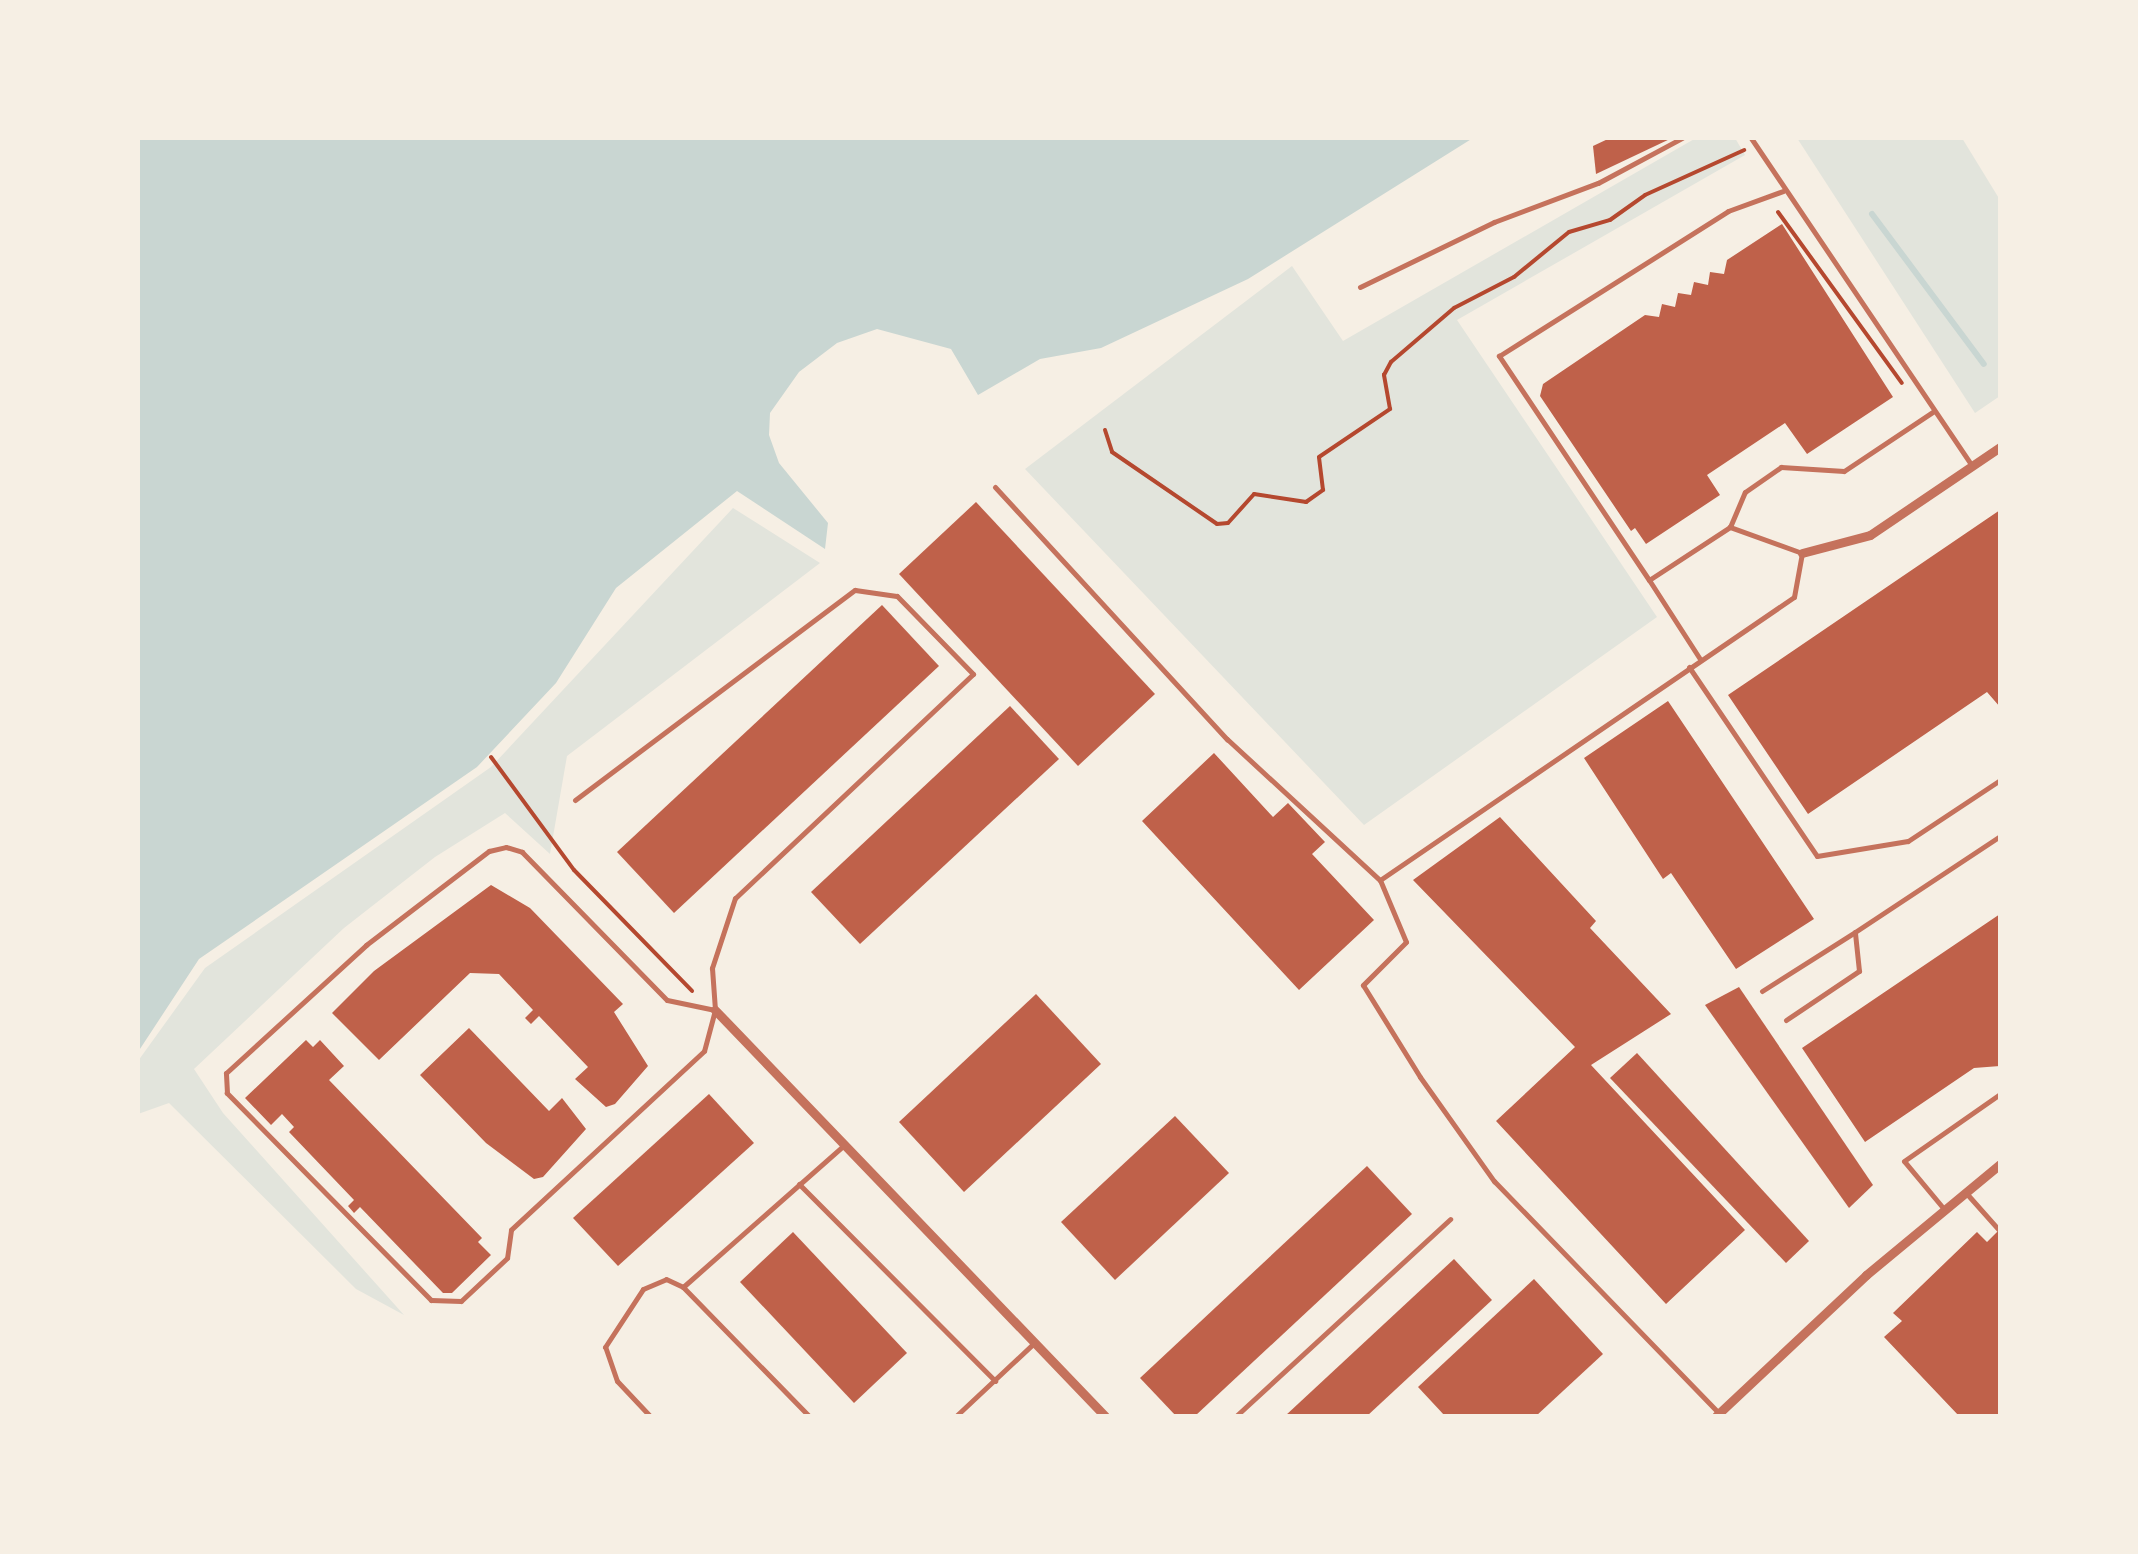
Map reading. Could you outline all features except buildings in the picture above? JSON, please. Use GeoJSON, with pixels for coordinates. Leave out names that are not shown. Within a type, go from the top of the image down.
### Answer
{"type":"FeatureCollection","features":[{"type":"Feature","properties":{"kind":"street"},"geometry":{"type":"LineString","coordinates":[[1802,552],[1870,535],[2000,448]]}},
{"type":"Feature","properties":{"kind":"street"},"geometry":{"type":"LineString","coordinates":[[715,1010],[1106,1416]]}},
{"type":"Feature","properties":{"kind":"street"},"geometry":{"type":"LineString","coordinates":[[1717,1415],[1944,1209],[2000,1164]]}},
{"type":"Feature","properties":{"kind":"lane"},"geometry":{"type":"LineString","coordinates":[[1360,287],[1494,222],[1598,183],[1682,138]]}},
{"type":"Feature","properties":{"kind":"lane"},"geometry":{"type":"LineString","coordinates":[[1751,138],[1972,466]]}},
{"type":"Feature","properties":{"kind":"lane"},"geometry":{"type":"LineString","coordinates":[[1700,659],[1499,356],[1728,211],[1784,191]]}},
{"type":"Feature","properties":{"kind":"lane"},"geometry":{"type":"LineString","coordinates":[[1649,580],[1730,528],[1745,492],[1781,467],[1844,471],[1934,411]]}},
{"type":"Feature","properties":{"kind":"lane"},"geometry":{"type":"LineString","coordinates":[[995,488],[1227,740],[1380,880],[1406,942],[1363,986],[1420,1077],[1494,1181],[1717,1415]]}},
{"type":"Feature","properties":{"kind":"lane"},"geometry":{"type":"LineString","coordinates":[[1380,880],[1794,597],[1802,552],[1730,528]]}},
{"type":"Feature","properties":{"kind":"lane"},"geometry":{"type":"LineString","coordinates":[[575,800],[854,590],[897,596],[973,674],[735,898],[712,968],[715,1010],[704,1051],[512,1230],[507,1258],[462,1301],[431,1300],[227,1093],[226,1073],[366,945],[490,851],[506,847],[522,852],[667,1000],[715,1010]]}},
{"type":"Feature","properties":{"kind":"lane"},"geometry":{"type":"LineString","coordinates":[[1689,667],[1817,856],[1908,841],[2000,780]]}},
{"type":"Feature","properties":{"kind":"lane"},"geometry":{"type":"LineString","coordinates":[[1762,991],[2000,836]]}},
{"type":"Feature","properties":{"kind":"lane"},"geometry":{"type":"LineString","coordinates":[[1786,1020],[1858,971],[1855,932]]}},
{"type":"Feature","properties":{"kind":"lane"},"geometry":{"type":"LineString","coordinates":[[1944,1209],[1904,1161],[2000,1094]]}},
{"type":"Feature","properties":{"kind":"lane"},"geometry":{"type":"LineString","coordinates":[[682,1287],[844,1145]]}},
{"type":"Feature","properties":{"kind":"lane"},"geometry":{"type":"LineString","coordinates":[[799,1184],[995,1381]]}},
{"type":"Feature","properties":{"kind":"lane"},"geometry":{"type":"LineString","coordinates":[[1964,1192],[2000,1230]]}},
{"type":"Feature","properties":{"kind":"lane"},"geometry":{"type":"LineString","coordinates":[[1236,1416],[1450,1219]]}},
{"type":"Feature","properties":{"kind":"lane"},"geometry":{"type":"LineString","coordinates":[[650,1416],[616,1381],[605,1347],[643,1289],[666,1279],[682,1287],[809,1416]]}},
{"type":"Feature","properties":{"kind":"lane"},"geometry":{"type":"LineString","coordinates":[[956,1416],[1035,1342]]}},
{"type":"Feature","properties":{"kind":"path"},"geometry":{"type":"LineString","coordinates":[[1105,430],[1112,452],[1217,524],[1228,523],[1254,494],[1306,502],[1323,490],[1319,457],[1390,408],[1384,375],[1390,362],[1454,308],[1514,277],[1570,232],[1610,220],[1645,195],[1753,146]]}},
{"type":"Feature","properties":{"kind":"path"},"geometry":{"type":"LineString","coordinates":[[1778,212],[1902,382]]}},
{"type":"Feature","properties":{"kind":"path"},"geometry":{"type":"LineString","coordinates":[[490,757],[574,870],[647,938],[658,962],[715,1010]]}},
{"type":"Feature","properties":{"kind":"shaded area"},"geometry":{"type":"Polygon","coordinates":[[[138,138],[1473,138],[1248,279],[1101,348],[1040,359],[978,395],[951,349],[877,329],[837,343],[799,372],[770,413],[769,435],[779,463],[828,523],[825,549],[737,491],[616,588],[556,683],[477,767],[199,959],[138,1052],[138,138]]]}},
{"type":"Feature","properties":{"kind":"shaded area"},"geometry":{"type":"Polygon","coordinates":[[[1696,138],[1735,138],[1745,155],[1457,320],[1657,617],[1364,825],[1025,469],[1292,266],[1343,341],[1696,138]]]}},
{"type":"Feature","properties":{"kind":"shaded area"},"geometry":{"type":"Polygon","coordinates":[[[1797,138],[1962,138],[2000,200],[2000,396],[1975,413],[1797,138]]]}},
{"type":"Feature","properties":{"kind":"shaded area"},"geometry":{"type":"Polygon","coordinates":[[[733,508],[820,563],[567,756],[550,854],[505,813],[435,857],[344,928],[194,1069],[223,1113],[404,1315],[356,1289],[169,1103],[138,1114],[138,1061],[205,968],[491,767],[733,508]]]}},
{"type":"Feature","properties":{"kind":"waterway"},"geometry":{"type":"LineString","coordinates":[[1872,214],[1984,364]]}}]}
